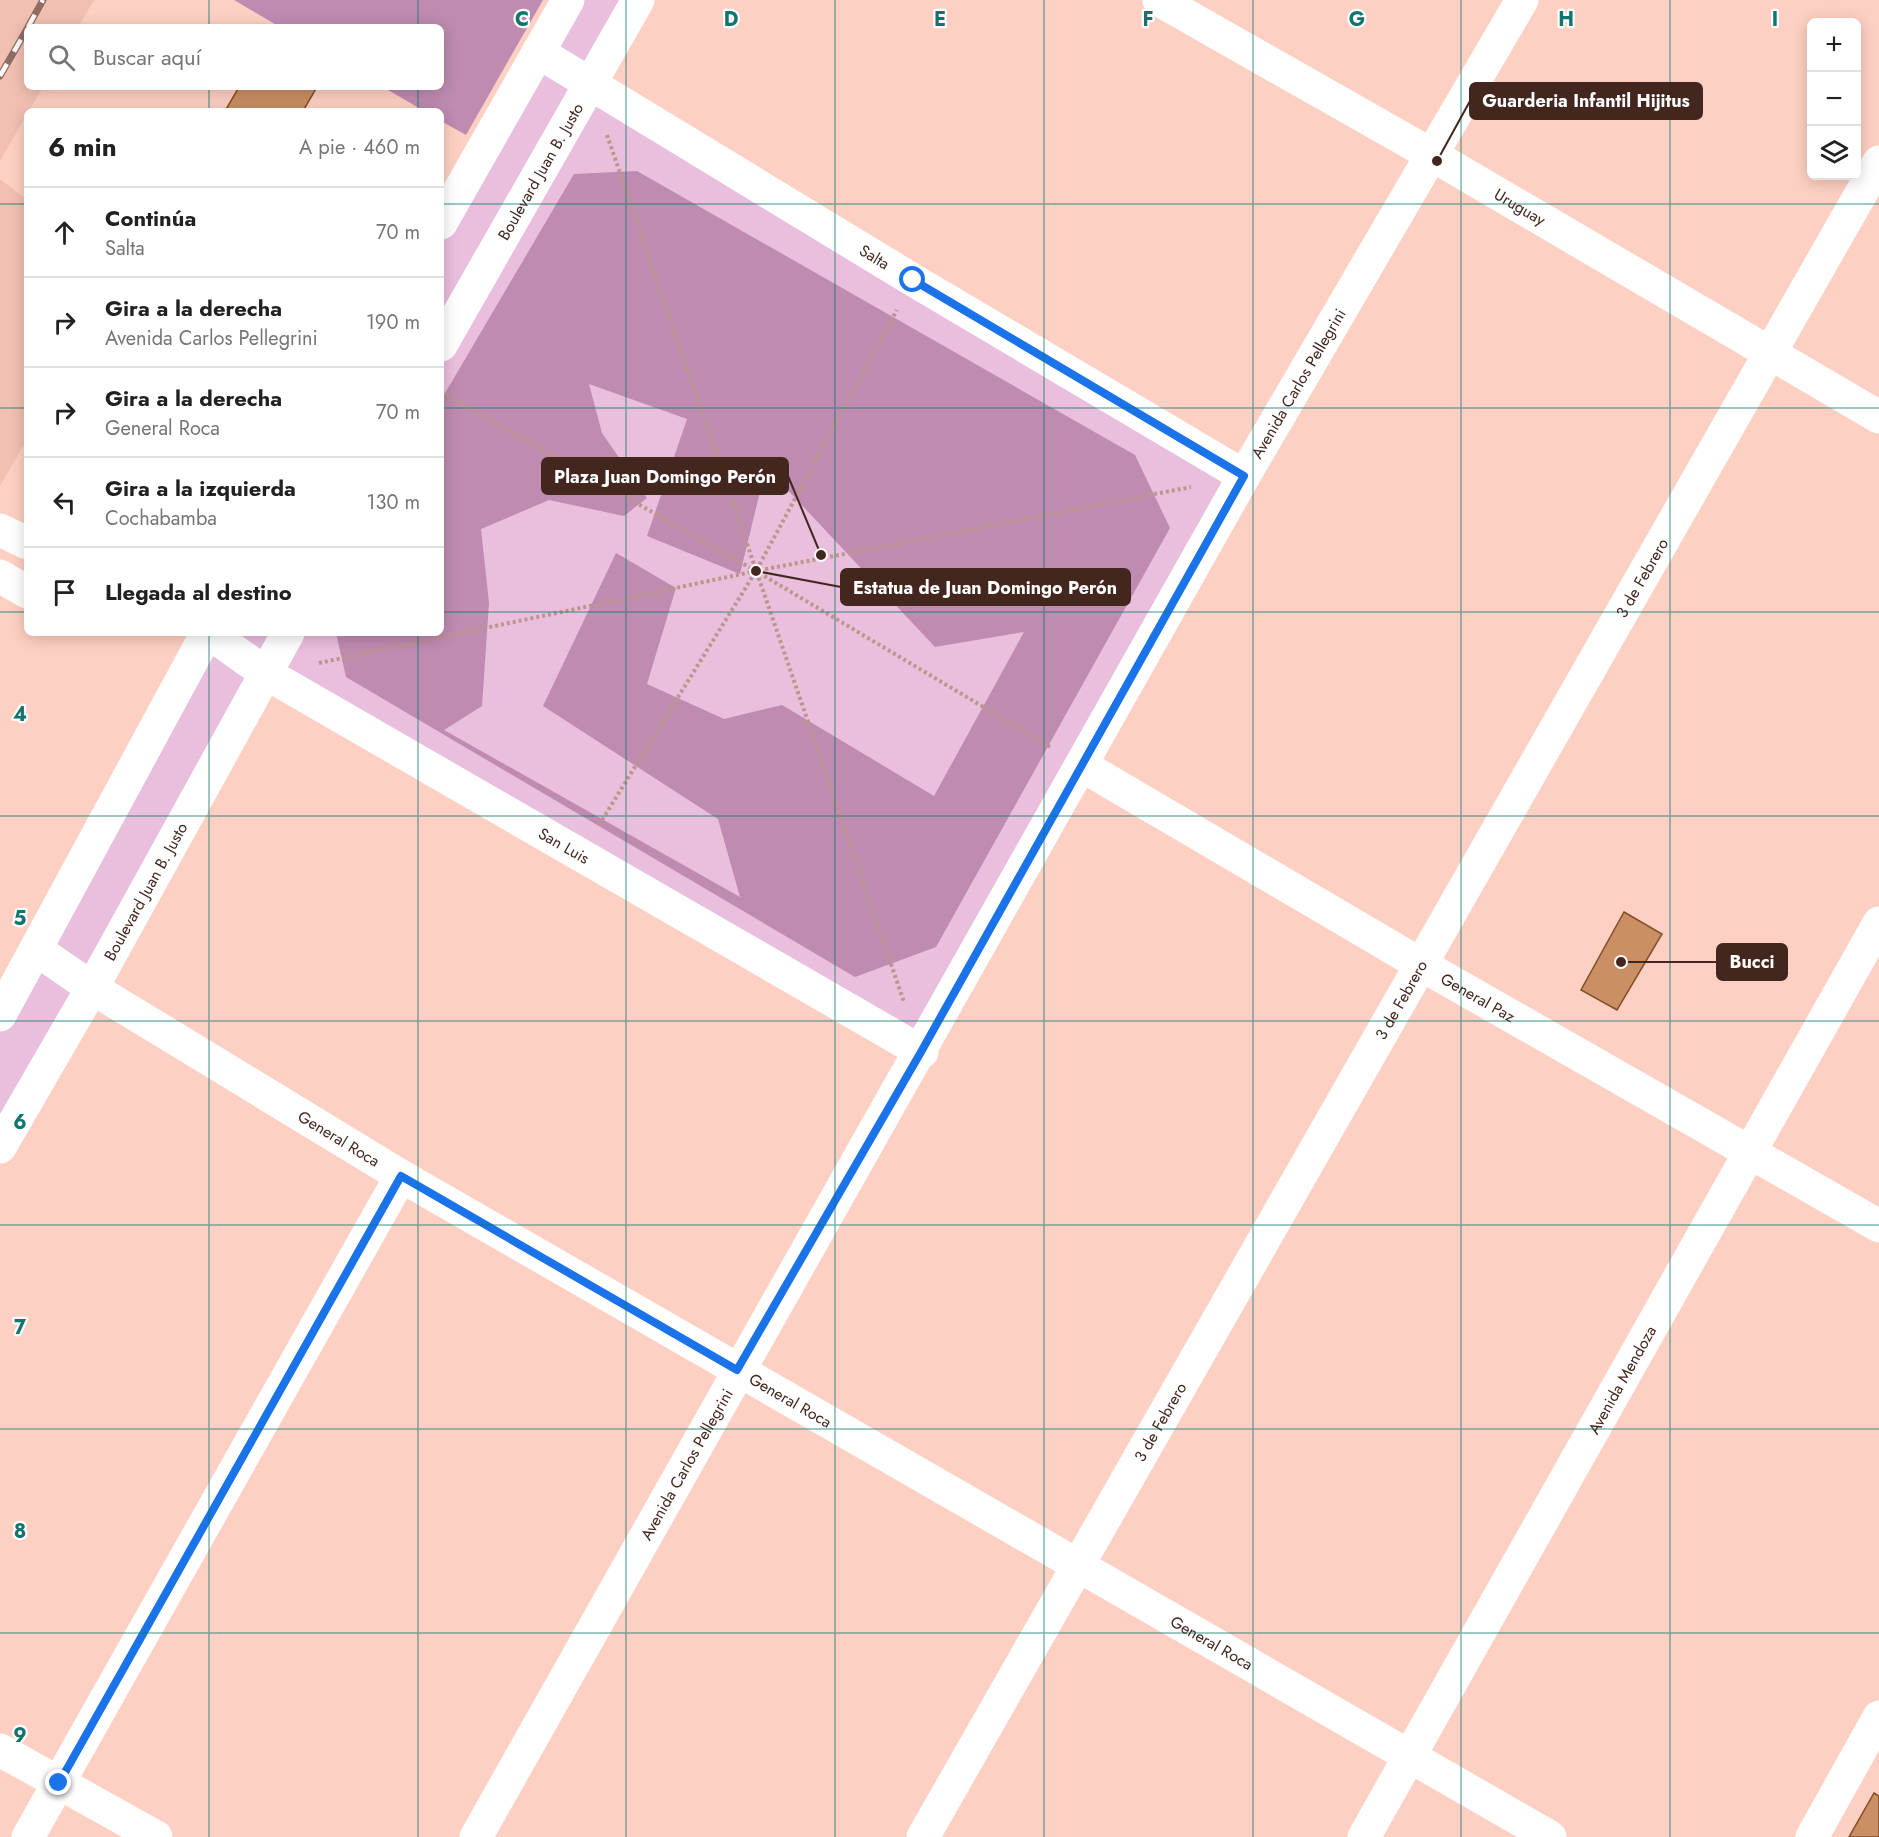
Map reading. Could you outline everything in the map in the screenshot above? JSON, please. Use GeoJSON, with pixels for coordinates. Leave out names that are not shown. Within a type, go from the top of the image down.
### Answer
{"type":"FeatureCollection","features":[{"type":"Feature","properties":{"kind":"street"},"geometry":{"type":"LineString","coordinates":[[444,218],[568,0]]}},
{"type":"Feature","properties":{"kind":"street","name":"Boulevard Juan B. Justo"},"geometry":{"type":"LineString","coordinates":[[444,340],[638,0]]}},
{"type":"Feature","properties":{"kind":"street","name":"Uruguay"},"geometry":{"type":"LineString","coordinates":[[1159,0],[1432,155],[1879,417]]}},
{"type":"Feature","properties":{"kind":"street","name":"Avenida Carlos Pellegrini"},"geometry":{"type":"LineString","coordinates":[[476,1837],[737,1370],[921,1052],[1244,476],[1522,0]]}},
{"type":"Feature","properties":{"kind":"street","name":"Salta"},"geometry":{"type":"LineString","coordinates":[[538,52],[590,86],[913,280],[1244,476]]}},
{"type":"Feature","properties":{"kind":"street","name":"3 de Febrero"},"geometry":{"type":"LineString","coordinates":[[923,1837],[1879,162]]}},
{"type":"Feature","properties":{"kind":"street"},"geometry":{"type":"LineString","coordinates":[[0,530],[24,542]]}},
{"type":"Feature","properties":{"kind":"street"},"geometry":{"type":"LineString","coordinates":[[0,576],[24,590]]}},
{"type":"Feature","properties":{"kind":"street"},"geometry":{"type":"LineString","coordinates":[[0,1015],[206,636]]}},
{"type":"Feature","properties":{"kind":"street","name":"San Luis"},"geometry":{"type":"LineString","coordinates":[[212,636],[267,674],[921,1052]]}},
{"type":"Feature","properties":{"kind":"street","name":"Boulevard Juan B. Justo"},"geometry":{"type":"LineString","coordinates":[[0,1147],[92,988],[286,636]]}},
{"type":"Feature","properties":{"kind":"street","name":"General Paz"},"geometry":{"type":"LineString","coordinates":[[1082,765],[1420,963],[1879,1226]]}},
{"type":"Feature","properties":{"kind":"street","name":"Avenida Mendoza"},"geometry":{"type":"LineString","coordinates":[[1364,1837],[1748,1151],[1879,922]]}},
{"type":"Feature","properties":{"kind":"street","name":"General Roca"},"geometry":{"type":"LineString","coordinates":[[37,950],[92,988],[401,1176],[1550,1837]]}},
{"type":"Feature","properties":{"kind":"street"},"geometry":{"type":"LineString","coordinates":[[28,1837],[401,1176]]}},
{"type":"Feature","properties":{"kind":"street"},"geometry":{"type":"LineString","coordinates":[[1812,1837],[1879,1717]]}},
{"type":"Feature","properties":{"kind":"street"},"geometry":{"type":"LineString","coordinates":[[0,1750],[156,1837]]}},
{"type":"Feature","properties":{"kind":"path"},"geometry":{"type":"LineString","coordinates":[[590,86],[921,1052]]}},
{"type":"Feature","properties":{"kind":"path"},"geometry":{"type":"LineString","coordinates":[[581,856],[756,571],[913,280]]}},
{"type":"Feature","properties":{"kind":"path"},"geometry":{"type":"LineString","coordinates":[[444,394],[756,571],[1082,765]]}},
{"type":"Feature","properties":{"kind":"path"},"geometry":{"type":"LineString","coordinates":[[267,674],[756,571],[1244,476]]}},
{"type":"Feature","properties":{"kind":"shaded area"},"geometry":{"type":"Polygon","coordinates":[[[0,0],[94,0],[80,24],[24,24],[24,90],[41,90],[31,108],[24,108],[24,120],[0,161],[0,0]]]}},
{"type":"Feature","properties":{"kind":"shaded area"},"geometry":{"type":"Polygon","coordinates":[[[234,0],[543,0],[466,135],[444,123],[444,108],[419,108],[388,90],[444,90],[444,24],[275,24],[234,0]]]}},
{"type":"Feature","properties":{"kind":"shaded area"},"geometry":{"type":"Polygon","coordinates":[[[568,0],[638,0],[590,85],[1244,476],[922,1052],[267,674],[0,1147],[0,996],[205,636],[444,636],[444,218],[568,0]]]}},
{"type":"Feature","properties":{"kind":"shaded area"},"geometry":{"type":"Polygon","coordinates":[[[637,171],[1135,455],[1170,528],[936,947],[855,977],[346,677],[337,636],[444,636],[444,395],[574,174],[637,171]],[[589,384],[602,433],[647,498],[624,516],[549,500],[481,529],[489,603],[482,706],[444,730],[740,897],[718,819],[543,706],[616,553],[676,588],[647,684],[724,719],[782,705],[934,796],[1024,632],[935,647],[766,467],[740,574],[647,536],[687,419],[589,384]]]}},
{"type":"Feature","properties":{"kind":"shaded area"},"geometry":{"type":"Polygon","coordinates":[[[0,179],[24,198],[24,444],[0,486],[0,179]]]}},
{"type":"Feature","properties":{"kind":"building"},"geometry":{"type":"Polygon","coordinates":[[[237,90],[315,90],[305,108],[227,108],[237,90]]]}},
{"type":"Feature","properties":{"kind":"building"},"geometry":{"type":"Polygon","coordinates":[[[1624,912],[1662,934],[1617,1010],[1581,990],[1624,912]]]}},
{"type":"Feature","properties":{"kind":"building"},"geometry":{"type":"Polygon","coordinates":[[[1874,1793],[1879,1796],[1879,1837],[1849,1837],[1874,1793]]]}},
{"type":"Feature","properties":{"kind":"railway"},"geometry":{"type":"LineString","coordinates":[[30,24],[43,0]]}},
{"type":"Feature","properties":{"kind":"railway"},"geometry":{"type":"LineString","coordinates":[[0,76],[24,34]]}},
{"type":"Feature","properties":{"kind":"place","name":"Guarderia Infantil Hijitus"},"geometry":{"type":"Point","coordinates":[1437,161]}},
{"type":"Feature","properties":{"kind":"place","name":"Plaza Juan Domingo Perón"},"geometry":{"type":"Point","coordinates":[821,555]}},
{"type":"Feature","properties":{"kind":"place","name":"Estatua de Juan Domingo Perón"},"geometry":{"type":"Point","coordinates":[756,571]}},
{"type":"Feature","properties":{"kind":"place","name":"Bucci"},"geometry":{"type":"Point","coordinates":[1621,962]}},
{"type":"Feature","properties":{"kind":"route"},"geometry":{"type":"LineString","coordinates":[[59,1783],[401,1176],[737,1370],[921,1052],[1244,476],[913,280]]}}]}
